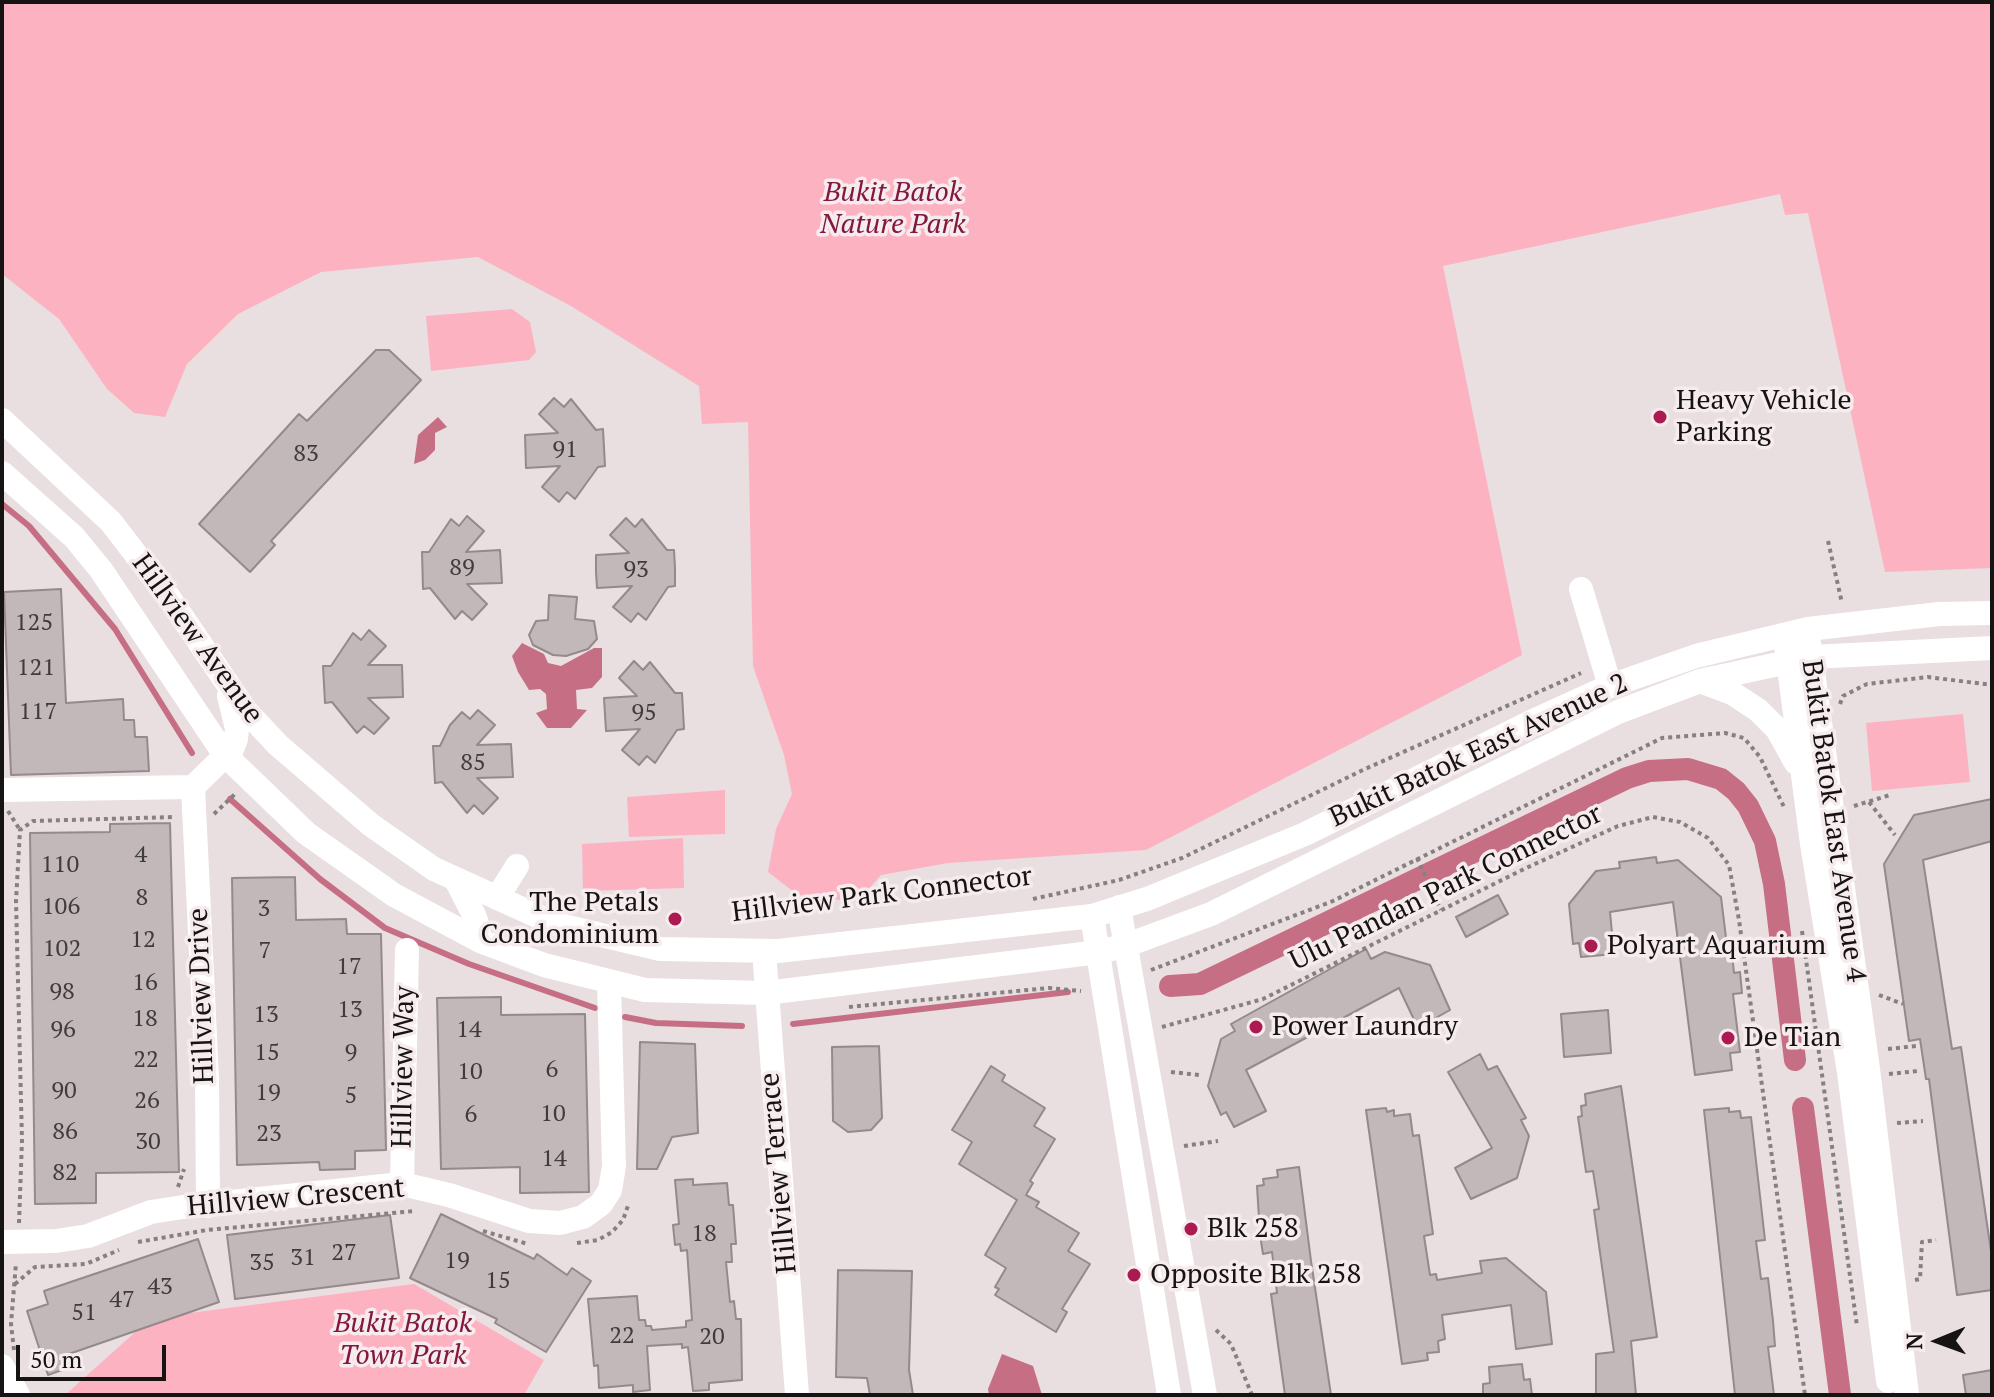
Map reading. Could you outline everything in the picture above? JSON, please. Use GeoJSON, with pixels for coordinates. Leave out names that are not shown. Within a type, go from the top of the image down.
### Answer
{"type":"FeatureCollection","features":[{"type":"Feature","properties":{"kind":"street","name":"Hillview Avenue"},"geometry":{"type":"LineString","coordinates":[[2,420],[141,549],[226,686],[290,756],[371,825],[456,880],[513,901],[555,924],[660,949],[764,951]]}},
{"type":"Feature","properties":{"kind":"street","name":"Hillview Avenue"},"geometry":{"type":"LineString","coordinates":[[2,473],[74,537],[134,617],[225,755],[306,833],[340,861],[394,895],[477,939],[609,983],[672,992],[766,993]]}},
{"type":"Feature","properties":{"kind":"street"},"geometry":{"type":"LineString","coordinates":[[134,617],[126,578],[127,569],[141,549]]}},
{"type":"Feature","properties":{"kind":"street"},"geometry":{"type":"LineString","coordinates":[[1581,589],[1610,686]]}},
{"type":"Feature","properties":{"kind":"street","name":"Bukit Batok East Avenue 2"},"geometry":{"type":"LineString","coordinates":[[764,951],[1092,916],[1305,834],[1610,686],[1696,656],[1796,631],[1939,614],[1992,613]]}},
{"type":"Feature","properties":{"kind":"street","name":"Bukit Batok East Avenue 4"},"geometry":{"type":"LineString","coordinates":[[1796,631],[1868,1069],[1907,1395]]}},
{"type":"Feature","properties":{"kind":"street","name":"Bukit Batok East Avenue 2"},"geometry":{"type":"LineString","coordinates":[[766,993],[1099,952],[1127,945],[1211,914],[1618,712],[1700,681],[1799,659],[1992,648]]}},
{"type":"Feature","properties":{"kind":"street","name":"Bukit Batok East Avenue 4"},"geometry":{"type":"LineString","coordinates":[[1799,659],[1803,776],[1849,1072],[1890,1395]]}},
{"type":"Feature","properties":{"kind":"street"},"geometry":{"type":"LineString","coordinates":[[1700,681],[1732,693],[1758,710],[1777,729],[1803,776]]}},
{"type":"Feature","properties":{"kind":"street"},"geometry":{"type":"LineString","coordinates":[[5,800],[193,787],[232,749],[237,729],[226,686]]}},
{"type":"Feature","properties":{"kind":"street"},"geometry":{"type":"LineString","coordinates":[[225,755],[259,746],[290,756]]}},
{"type":"Feature","properties":{"kind":"street","name":"Hillview Drive"},"geometry":{"type":"LineString","coordinates":[[193,787],[204,816],[208,1206]]}},
{"type":"Feature","properties":{"kind":"street"},"geometry":{"type":"LineString","coordinates":[[513,901],[517,866]]}},
{"type":"Feature","properties":{"kind":"street"},"geometry":{"type":"LineString","coordinates":[[456,880],[479,929],[477,939]]}},
{"type":"Feature","properties":{"kind":"street"},"geometry":{"type":"LineString","coordinates":[[1119,907],[1205,1395]]}},
{"type":"Feature","properties":{"kind":"street"},"geometry":{"type":"LineString","coordinates":[[1092,916],[1169,1395]]}},
{"type":"Feature","properties":{"kind":"street","name":"Hillview Way"},"geometry":{"type":"LineString","coordinates":[[402,1184],[407,950]]}},
{"type":"Feature","properties":{"kind":"street","name":"Hillview Terrace"},"geometry":{"type":"LineString","coordinates":[[764,951],[797,1395]]}},
{"type":"Feature","properties":{"kind":"street","name":"Hillview Crescent"},"geometry":{"type":"LineString","coordinates":[[10,1241],[88,1236],[151,1212],[402,1184],[449,1195],[529,1221],[560,1223],[583,1217],[601,1204],[610,1190],[614,1166],[609,983]]}},
{"type":"Feature","properties":{"kind":"street"},"geometry":{"type":"LineString","coordinates":[[8,1359],[18,1395]]}},
{"type":"Feature","properties":{"kind":"path"},"geometry":{"type":"LineString","coordinates":[[1828,541],[1844,609]]}},
{"type":"Feature","properties":{"kind":"path"},"geometry":{"type":"LineString","coordinates":[[1843,696],[1867,684],[1928,677],[1992,685]]}},
{"type":"Feature","properties":{"kind":"path"},"geometry":{"type":"LineString","coordinates":[[1151,970],[1333,901],[1630,751],[1662,738],[1725,733],[1744,738],[1760,757],[1785,809]]}},
{"type":"Feature","properties":{"kind":"path"},"geometry":{"type":"LineString","coordinates":[[1849,807],[1890,795]]}},
{"type":"Feature","properties":{"kind":"path"},"geometry":{"type":"LineString","coordinates":[[5,800],[20,830],[16,901],[22,1140],[10,1241],[11,1324],[8,1359]]}},
{"type":"Feature","properties":{"kind":"path"},"geometry":{"type":"LineString","coordinates":[[1868,802],[1895,835]]}},
{"type":"Feature","properties":{"kind":"path"},"geometry":{"type":"LineString","coordinates":[[20,830],[33,821],[204,816]]}},
{"type":"Feature","properties":{"kind":"path","name":"Ulu Pandan Park Connector"},"geometry":{"type":"LineString","coordinates":[[1160,1027],[1263,999],[1618,826],[1653,817],[1680,822],[1708,838],[1729,865],[1805,1395]]}},
{"type":"Feature","properties":{"kind":"path"},"geometry":{"type":"LineString","coordinates":[[1417,858],[1441,910]]}},
{"type":"Feature","properties":{"kind":"path","name":"Hillview Park Connector"},"geometry":{"type":"LineString","coordinates":[[1032,899],[1119,880]]}},
{"type":"Feature","properties":{"kind":"path"},"geometry":{"type":"LineString","coordinates":[[1801,922],[1858,1336]]}},
{"type":"Feature","properties":{"kind":"path"},"geometry":{"type":"LineString","coordinates":[[845,1007],[1066,987],[1081,988],[1084,1002]]}},
{"type":"Feature","properties":{"kind":"path"},"geometry":{"type":"LineString","coordinates":[[1881,997],[1903,1004]]}},
{"type":"Feature","properties":{"kind":"path"},"geometry":{"type":"LineString","coordinates":[[1885,1050],[1916,1046]]}},
{"type":"Feature","properties":{"kind":"path"},"geometry":{"type":"LineString","coordinates":[[1888,1074],[1918,1071]]}},
{"type":"Feature","properties":{"kind":"path"},"geometry":{"type":"LineString","coordinates":[[1168,1072],[1199,1075]]}},
{"type":"Feature","properties":{"kind":"path"},"geometry":{"type":"LineString","coordinates":[[1902,1123],[1923,1121]]}},
{"type":"Feature","properties":{"kind":"path"},"geometry":{"type":"LineString","coordinates":[[1161,1149],[1218,1141]]}},
{"type":"Feature","properties":{"kind":"path"},"geometry":{"type":"LineString","coordinates":[[1907,1238],[1922,1242],[1936,1240]]}},
{"type":"Feature","properties":{"kind":"path"},"geometry":{"type":"LineString","coordinates":[[1913,1281],[1920,1279],[1922,1242]]}},
{"type":"Feature","properties":{"kind":"path"},"geometry":{"type":"LineString","coordinates":[[1215,1329],[1231,1344],[1252,1395]]}},
{"type":"Feature","properties":{"kind":"green space","name":"Bukit Batok Nature Park"},"geometry":{"type":"Polygon","coordinates":[[[2,2],[1992,2],[1992,568],[1885,572],[1808,213],[1785,215],[1780,194],[1443,266],[1522,655],[1146,850],[948,863],[881,875],[857,902],[798,895],[768,872],[776,829],[792,794],[784,755],[753,666],[748,422],[702,424],[699,386],[571,306],[478,257],[321,272],[238,314],[187,364],[165,417],[134,413],[107,389],[59,319],[2,274],[2,2]]]}},
{"type":"Feature","properties":{"kind":"green space"},"geometry":{"type":"Polygon","coordinates":[[[512,309],[530,322],[536,352],[529,360],[431,371],[426,316],[512,309]]]}},
{"type":"Feature","properties":{"kind":"green space"},"geometry":{"type":"Polygon","coordinates":[[[1963,714],[1970,782],[1872,791],[1866,723],[1963,714]]]}},
{"type":"Feature","properties":{"kind":"green space"},"geometry":{"type":"Polygon","coordinates":[[[725,790],[725,834],[629,837],[627,797],[725,790]]]}},
{"type":"Feature","properties":{"kind":"green space"},"geometry":{"type":"Polygon","coordinates":[[[683,838],[684,888],[583,891],[582,844],[683,838]]]}},
{"type":"Feature","properties":{"kind":"green space","name":"Bukit Batok Town Park"},"geometry":{"type":"Polygon","coordinates":[[[414,1284],[544,1360],[524,1395],[65,1395],[151,1318],[414,1284]]]}},
{"type":"Feature","properties":{"kind":"shaded area"},"geometry":{"type":"Polygon","coordinates":[[[438,417],[447,427],[435,433],[435,450],[425,460],[414,464],[418,435],[438,417]]]}},
{"type":"Feature","properties":{"kind":"shaded area"},"geometry":{"type":"Polygon","coordinates":[[[522,643],[544,654],[548,663],[561,666],[594,648],[602,648],[602,677],[592,688],[576,690],[577,709],[587,710],[571,728],[547,728],[536,713],[547,709],[546,694],[540,689],[529,690],[518,672],[512,656],[522,643]]]}},
{"type":"Feature","properties":{"kind":"shaded area"},"geometry":{"type":"Polygon","coordinates":[[[1002,1354],[1033,1366],[1042,1395],[989,1395],[988,1389],[1002,1354]]]}},
{"type":"Feature","properties":{"kind":"building"},"geometry":{"type":"Polygon","coordinates":[[[376,350],[389,350],[421,380],[271,541],[275,545],[250,572],[199,524],[299,414],[307,421],[376,350]]]}},
{"type":"Feature","properties":{"kind":"building"},"geometry":{"type":"Polygon","coordinates":[[[554,398],[564,407],[571,399],[596,430],[603,429],[605,466],[598,467],[575,499],[567,492],[559,502],[542,487],[560,466],[526,468],[525,435],[558,433],[539,414],[554,398]]]}},
{"type":"Feature","properties":{"kind":"building"},"geometry":{"type":"Polygon","coordinates":[[[467,516],[484,531],[466,552],[500,550],[502,583],[467,584],[487,604],[472,620],[462,611],[455,619],[430,588],[423,589],[422,552],[429,552],[451,519],[459,526],[467,516]]]}},
{"type":"Feature","properties":{"kind":"building"},"geometry":{"type":"Polygon","coordinates":[[[626,518],[635,527],[642,519],[667,550],[674,550],[675,568],[675,586],[668,587],[646,620],[638,613],[631,622],[613,607],[632,586],[597,588],[596,572],[596,555],[629,553],[610,535],[626,518]]]}},
{"type":"Feature","properties":{"kind":"building"},"geometry":{"type":"Polygon","coordinates":[[[61,589],[66,703],[123,699],[124,720],[134,720],[135,737],[147,737],[149,771],[11,775],[4,592],[61,589]]]}},
{"type":"Feature","properties":{"kind":"building"},"geometry":{"type":"Polygon","coordinates":[[[549,595],[577,597],[575,619],[594,621],[597,639],[588,649],[566,656],[553,655],[533,645],[529,635],[536,621],[548,620],[549,595]]]}},
{"type":"Feature","properties":{"kind":"building"},"geometry":{"type":"Polygon","coordinates":[[[369,630],[386,646],[368,665],[402,665],[403,697],[368,698],[389,718],[374,734],[364,726],[357,733],[332,702],[325,703],[323,666],[331,666],[353,633],[361,640],[369,630]]]}},
{"type":"Feature","properties":{"kind":"building"},"geometry":{"type":"Polygon","coordinates":[[[634,661],[643,670],[650,662],[675,693],[682,693],[684,729],[677,730],[655,763],[647,756],[639,765],[622,750],[640,729],[606,731],[604,698],[637,696],[619,678],[634,661]]]}},
{"type":"Feature","properties":{"kind":"building"},"geometry":{"type":"Polygon","coordinates":[[[478,710],[495,725],[477,745],[511,744],[513,777],[477,778],[498,798],[483,814],[474,805],[467,813],[442,782],[435,783],[433,746],[440,746],[450,725],[462,712],[470,719],[478,710]]]}},
{"type":"Feature","properties":{"kind":"building"},"geometry":{"type":"Polygon","coordinates":[[[1992,799],[1992,841],[1923,860],[1952,1049],[1961,1047],[1992,1258],[1992,1290],[1957,1295],[1929,1079],[1926,1079],[1920,1039],[1909,1041],[1884,864],[1914,815],[1992,799]]]}},
{"type":"Feature","properties":{"kind":"building"},"geometry":{"type":"Polygon","coordinates":[[[170,823],[179,1172],[96,1173],[96,1203],[35,1204],[30,833],[110,832],[110,824],[170,823]]]}},
{"type":"Feature","properties":{"kind":"building"},"geometry":{"type":"Polygon","coordinates":[[[1656,857],[1657,863],[1678,860],[1721,897],[1728,954],[1732,954],[1734,973],[1740,972],[1742,993],[1733,994],[1740,1052],[1730,1053],[1732,1070],[1695,1075],[1673,902],[1610,912],[1614,954],[1581,957],[1579,943],[1573,944],[1569,904],[1596,871],[1620,868],[1619,862],[1656,857]]]}},
{"type":"Feature","properties":{"kind":"building"},"geometry":{"type":"Polygon","coordinates":[[[295,877],[296,920],[346,919],[347,934],[381,934],[386,1150],[355,1151],[355,1169],[320,1170],[319,1162],[237,1165],[232,878],[295,877]]]}},
{"type":"Feature","properties":{"kind":"building"},"geometry":{"type":"Polygon","coordinates":[[[1498,895],[1508,914],[1466,937],[1456,917],[1498,895]]]}},
{"type":"Feature","properties":{"kind":"building"},"geometry":{"type":"Polygon","coordinates":[[[1366,949],[1371,959],[1385,952],[1430,965],[1450,1010],[1418,1028],[1399,988],[1246,1070],[1266,1111],[1234,1127],[1226,1112],[1221,1115],[1208,1086],[1221,1039],[1235,1031],[1231,1024],[1366,949]]]}},
{"type":"Feature","properties":{"kind":"building"},"geometry":{"type":"Polygon","coordinates":[[[501,997],[501,1015],[585,1014],[589,1192],[520,1193],[520,1167],[441,1169],[437,998],[501,997]]]}},
{"type":"Feature","properties":{"kind":"building"},"geometry":{"type":"Polygon","coordinates":[[[1608,1010],[1611,1053],[1564,1057],[1561,1014],[1608,1010]]]}},
{"type":"Feature","properties":{"kind":"building"},"geometry":{"type":"Polygon","coordinates":[[[640,1042],[695,1044],[698,1133],[672,1137],[657,1169],[637,1169],[640,1042]]]}},
{"type":"Feature","properties":{"kind":"building"},"geometry":{"type":"Polygon","coordinates":[[[879,1046],[882,1118],[871,1130],[848,1132],[833,1121],[832,1047],[879,1046]]]}},
{"type":"Feature","properties":{"kind":"building"},"geometry":{"type":"Polygon","coordinates":[[[1480,1054],[1488,1070],[1497,1066],[1526,1118],[1521,1120],[1529,1136],[1517,1178],[1471,1199],[1455,1168],[1492,1148],[1448,1072],[1480,1054]]]}},
{"type":"Feature","properties":{"kind":"building"},"geometry":{"type":"Polygon","coordinates":[[[991,1066],[1005,1075],[1002,1081],[1045,1108],[1034,1126],[1055,1139],[1030,1181],[1033,1183],[1026,1195],[1039,1202],[1036,1207],[1079,1233],[1068,1251],[1090,1264],[1062,1309],[1067,1312],[1056,1332],[995,1295],[999,1289],[995,1287],[1006,1268],[985,1255],[1017,1200],[959,1164],[972,1142],[952,1130],[991,1066]]]}},
{"type":"Feature","properties":{"kind":"building"},"geometry":{"type":"Polygon","coordinates":[[[1621,1086],[1657,1337],[1631,1341],[1636,1395],[1596,1395],[1596,1354],[1614,1352],[1594,1210],[1599,1209],[1593,1171],[1586,1172],[1578,1117],[1582,1116],[1581,1106],[1586,1105],[1585,1094],[1621,1086]]]}},
{"type":"Feature","properties":{"kind":"building"},"geometry":{"type":"Polygon","coordinates":[[[1386,1108],[1387,1112],[1394,1110],[1394,1116],[1410,1114],[1413,1136],[1419,1135],[1433,1234],[1424,1236],[1430,1275],[1436,1274],[1437,1280],[1482,1273],[1480,1261],[1506,1258],[1546,1292],[1552,1344],[1516,1349],[1511,1305],[1442,1315],[1445,1339],[1438,1341],[1439,1352],[1427,1353],[1428,1360],[1402,1364],[1366,1110],[1386,1108]]]}},
{"type":"Feature","properties":{"kind":"building"},"geometry":{"type":"Polygon","coordinates":[[[1729,1108],[1729,1112],[1740,1111],[1741,1118],[1751,1117],[1765,1240],[1756,1241],[1761,1279],[1768,1278],[1775,1346],[1768,1347],[1774,1395],[1735,1395],[1704,1110],[1729,1108]]]}},
{"type":"Feature","properties":{"kind":"building"},"geometry":{"type":"Polygon","coordinates":[[[1299,1167],[1331,1395],[1285,1395],[1271,1294],[1277,1293],[1272,1252],[1263,1254],[1260,1235],[1257,1186],[1264,1185],[1263,1179],[1278,1177],[1277,1170],[1299,1167]]]}},
{"type":"Feature","properties":{"kind":"building"},"geometry":{"type":"Polygon","coordinates":[[[693,1179],[693,1185],[727,1183],[729,1205],[733,1205],[736,1244],[731,1244],[732,1262],[726,1262],[730,1302],[734,1301],[736,1319],[741,1319],[742,1380],[709,1383],[709,1390],[693,1391],[688,1347],[682,1348],[682,1344],[647,1346],[650,1390],[633,1392],[633,1385],[599,1388],[588,1299],[637,1296],[639,1320],[645,1320],[646,1326],[651,1326],[652,1330],[686,1327],[686,1321],[692,1320],[687,1250],[681,1251],[680,1244],[675,1245],[673,1225],[679,1224],[675,1180],[693,1179]]]}},
{"type":"Feature","properties":{"kind":"building"},"geometry":{"type":"Polygon","coordinates":[[[441,1214],[534,1259],[537,1254],[567,1275],[572,1268],[591,1281],[546,1352],[495,1323],[497,1319],[410,1278],[441,1214]]]}},
{"type":"Feature","properties":{"kind":"building"},"geometry":{"type":"Polygon","coordinates":[[[390,1215],[399,1278],[235,1299],[227,1235],[390,1215]]]}},
{"type":"Feature","properties":{"kind":"building"},"geometry":{"type":"Polygon","coordinates":[[[198,1239],[219,1302],[66,1355],[70,1367],[48,1375],[27,1311],[48,1304],[44,1291],[198,1239]]]}},
{"type":"Feature","properties":{"kind":"building"},"geometry":{"type":"Polygon","coordinates":[[[838,1270],[912,1271],[909,1370],[913,1395],[870,1395],[867,1378],[836,1377],[838,1270]]]}},
{"type":"Feature","properties":{"kind":"building"},"geometry":{"type":"Polygon","coordinates":[[[1522,1364],[1524,1380],[1530,1379],[1532,1395],[1483,1395],[1483,1384],[1490,1383],[1489,1367],[1522,1364]]]}},
{"type":"Feature","properties":{"kind":"building"},"geometry":{"type":"Polygon","coordinates":[[[1992,1370],[1992,1395],[1966,1395],[1963,1375],[1992,1370]]]}},
{"type":"Feature","properties":{"kind":"waterway"},"geometry":{"type":"LineString","coordinates":[[2,504],[29,526],[115,629],[192,753]]}},
{"type":"Feature","properties":{"kind":"waterway"},"geometry":{"type":"LineString","coordinates":[[1170,986],[1200,984],[1627,778],[1649,771],[1688,769],[1721,779],[1736,791],[1748,806],[1765,841],[1774,884],[1795,1060]]}},
{"type":"Feature","properties":{"kind":"waterway"},"geometry":{"type":"LineString","coordinates":[[230,799],[320,879],[385,928],[469,964],[595,1008]]}},
{"type":"Feature","properties":{"kind":"waterway"},"geometry":{"type":"LineString","coordinates":[[793,1024],[1068,992]]}},
{"type":"Feature","properties":{"kind":"waterway"},"geometry":{"type":"LineString","coordinates":[[625,1017],[656,1023],[742,1026]]}},
{"type":"Feature","properties":{"kind":"waterway"},"geometry":{"type":"LineString","coordinates":[[1803,1108],[1840,1395]]}},
{"type":"Feature","properties":{"kind":"place","name":"Heavy Vehicle Parking"},"geometry":{"type":"Point","coordinates":[1660,417]}},
{"type":"Feature","properties":{"kind":"place","name":"The Petals Condominium"},"geometry":{"type":"Point","coordinates":[675,919]}},
{"type":"Feature","properties":{"kind":"place","name":"Polyart Aquarium"},"geometry":{"type":"Point","coordinates":[1591,946]}},
{"type":"Feature","properties":{"kind":"place","name":"Power Laundry"},"geometry":{"type":"Point","coordinates":[1256,1027]}},
{"type":"Feature","properties":{"kind":"place","name":"De Tian"},"geometry":{"type":"Point","coordinates":[1728,1038]}},
{"type":"Feature","properties":{"kind":"place","name":"Blk 258"},"geometry":{"type":"Point","coordinates":[1191,1229]}},
{"type":"Feature","properties":{"kind":"place","name":"Opposite Blk 258"},"geometry":{"type":"Point","coordinates":[1134,1275]}}]}
